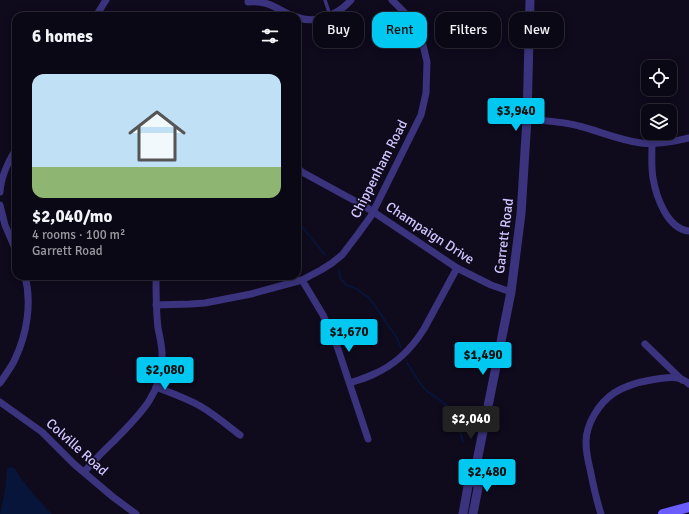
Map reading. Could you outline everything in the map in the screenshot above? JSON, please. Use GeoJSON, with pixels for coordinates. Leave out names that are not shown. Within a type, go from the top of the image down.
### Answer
{"type":"FeatureCollection","features":[{"type":"Feature","properties":{"kind":"main road"},"geometry":{"type":"LineString","coordinates":[[663,514],[689,507]]}},
{"type":"Feature","properties":{"kind":"street"},"geometry":{"type":"LineString","coordinates":[[98,12],[106,0]]}},
{"type":"Feature","properties":{"kind":"street"},"geometry":{"type":"LineString","coordinates":[[335,12],[347,5],[351,0]]}},
{"type":"Feature","properties":{"kind":"street","name":"Chippenham Road"},"geometry":{"type":"LineString","coordinates":[[156,305],[205,302],[251,294],[302,280],[321,270],[342,254],[358,234],[373,211],[421,115],[426,93],[427,62],[423,45],[416,28],[407,15],[392,0]]}},
{"type":"Feature","properties":{"kind":"street","name":"Garrett Road"},"geometry":{"type":"LineString","coordinates":[[463,514],[468,486],[475,472],[511,292],[521,214],[527,119],[530,0]]}},
{"type":"Feature","properties":{"kind":"street"},"geometry":{"type":"LineString","coordinates":[[248,2],[263,1],[285,12]]}},
{"type":"Feature","properties":{"kind":"street"},"geometry":{"type":"LineString","coordinates":[[301,19],[313,20]]}},
{"type":"Feature","properties":{"kind":"street"},"geometry":{"type":"LineString","coordinates":[[527,119],[564,122],[641,143],[671,142],[689,138]]}},
{"type":"Feature","properties":{"kind":"street"},"geometry":{"type":"LineString","coordinates":[[652,143],[653,177],[660,201],[672,222],[681,229],[689,231]]}},
{"type":"Feature","properties":{"kind":"street"},"geometry":{"type":"LineString","coordinates":[[0,192],[3,165],[12,154]]}},
{"type":"Feature","properties":{"kind":"street","name":"Champaign Drive"},"geometry":{"type":"LineString","coordinates":[[301,171],[373,211],[456,268],[491,285],[511,292]]}},
{"type":"Feature","properties":{"kind":"street"},"geometry":{"type":"LineString","coordinates":[[0,204],[5,225],[12,242]]}},
{"type":"Feature","properties":{"kind":"street"},"geometry":{"type":"LineString","coordinates":[[350,382],[385,369],[407,351],[424,329],[456,268]]}},
{"type":"Feature","properties":{"kind":"street"},"geometry":{"type":"LineString","coordinates":[[0,383],[15,359],[24,333],[28,301],[25,280]]}},
{"type":"Feature","properties":{"kind":"street"},"geometry":{"type":"LineString","coordinates":[[84,472],[138,416],[146,406],[156,388],[162,368],[162,357],[156,305],[156,280]]}},
{"type":"Feature","properties":{"kind":"street"},"geometry":{"type":"LineString","coordinates":[[302,280],[315,301],[337,346],[368,439]]}},
{"type":"Feature","properties":{"kind":"street"},"geometry":{"type":"LineString","coordinates":[[645,344],[682,380]]}},
{"type":"Feature","properties":{"kind":"street"},"geometry":{"type":"LineString","coordinates":[[601,514],[595,492],[586,444],[587,433],[599,408],[612,395],[629,386],[646,380],[671,377],[685,380],[689,384]]}},
{"type":"Feature","properties":{"kind":"street"},"geometry":{"type":"LineString","coordinates":[[156,388],[181,397],[199,406],[213,414],[240,435]]}},
{"type":"Feature","properties":{"kind":"street","name":"Colville Road"},"geometry":{"type":"LineString","coordinates":[[0,402],[42,432],[74,464],[113,497],[136,514]]}},
{"type":"Feature","properties":{"kind":"street","name":"Garrett Road"},"geometry":{"type":"LineString","coordinates":[[473,514],[478,488],[475,472]]}},
{"type":"Feature","properties":{"kind":"lane"},"geometry":{"type":"LineString","coordinates":[[325,0],[329,12]]}},
{"type":"Feature","properties":{"kind":"water"},"geometry":{"type":"Polygon","coordinates":[[[11,467],[15,468],[34,495],[52,514],[0,514],[5,490],[7,469],[11,467]]]}},
{"type":"Feature","properties":{"kind":"waterway"},"geometry":{"type":"LineString","coordinates":[[301,226],[325,255]]}},
{"type":"Feature","properties":{"kind":"waterway"},"geometry":{"type":"LineString","coordinates":[[339,271],[340,278],[346,285],[355,288],[368,297],[397,338],[401,348]]}},
{"type":"Feature","properties":{"kind":"waterway"},"geometry":{"type":"LineString","coordinates":[[407,363],[424,388],[452,412],[463,441]]}}]}
